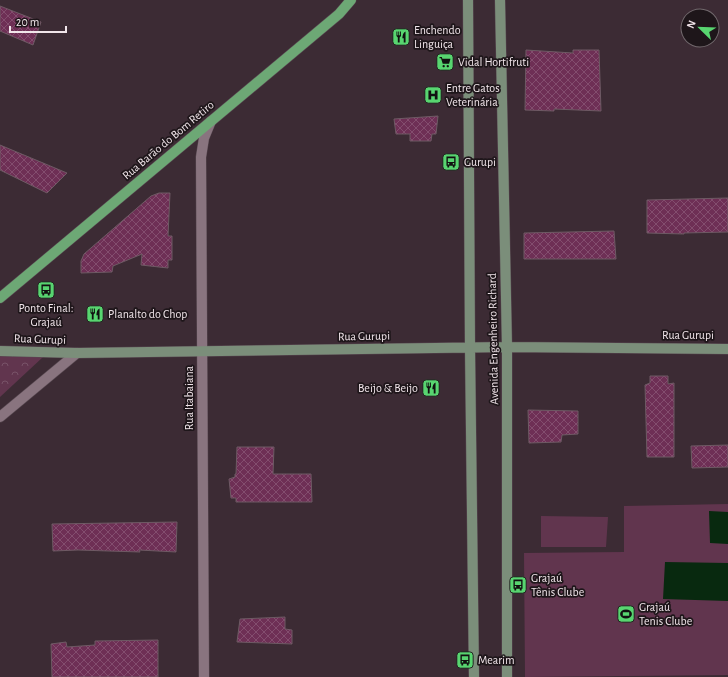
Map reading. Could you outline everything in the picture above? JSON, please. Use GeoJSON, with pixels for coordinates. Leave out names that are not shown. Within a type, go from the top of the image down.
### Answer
{"type":"FeatureCollection","features":[{"type":"Feature","properties":{"kind":"main road","name":"Rua Barão do Bom Retiro"},"geometry":{"type":"LineString","coordinates":[[0,298],[339,14],[351,0]]}},
{"type":"Feature","properties":{"kind":"street","name":"Avenida Engenheiro Richard"},"geometry":{"type":"LineString","coordinates":[[468,0],[474,677]]}},
{"type":"Feature","properties":{"kind":"street","name":"Avenida Engenheiro Richard"},"geometry":{"type":"LineString","coordinates":[[500,0],[507,347],[507,677]]}},
{"type":"Feature","properties":{"kind":"street","name":"Rua Itabaiana"},"geometry":{"type":"LineString","coordinates":[[204,677],[201,157],[204,138],[211,121]]}},
{"type":"Feature","properties":{"kind":"street","name":"Rua Gurupi"},"geometry":{"type":"LineString","coordinates":[[0,351],[77,353],[507,347],[728,349]]}},
{"type":"Feature","properties":{"kind":"street"},"geometry":{"type":"LineString","coordinates":[[0,417],[77,353]]}},
{"type":"Feature","properties":{"kind":"green space"},"geometry":{"type":"Polygon","coordinates":[[[0,353],[43,357],[0,397],[0,353]]]}},
{"type":"Feature","properties":{"kind":"green space","name":"Grajaú Tenis Clube"},"geometry":{"type":"Polygon","coordinates":[[[728,504],[728,675],[525,677],[524,553],[624,552],[624,506],[728,504]]]}},
{"type":"Feature","properties":{"kind":"green space"},"geometry":{"type":"Polygon","coordinates":[[[541,516],[608,517],[606,547],[541,547],[541,516]]]}},
{"type":"Feature","properties":{"kind":"shaded area"},"geometry":{"type":"Polygon","coordinates":[[[709,511],[728,512],[728,544],[710,543],[709,511]]]}},
{"type":"Feature","properties":{"kind":"shaded area"},"geometry":{"type":"Polygon","coordinates":[[[665,562],[728,563],[728,601],[663,599],[665,562]]]}},
{"type":"Feature","properties":{"kind":"building"},"geometry":{"type":"Polygon","coordinates":[[[0,6],[41,22],[33,45],[0,31],[0,6]]]}},
{"type":"Feature","properties":{"kind":"building"},"geometry":{"type":"Polygon","coordinates":[[[526,50],[573,53],[573,50],[599,50],[601,111],[554,109],[554,111],[525,110],[526,50]]]}},
{"type":"Feature","properties":{"kind":"building"},"geometry":{"type":"Polygon","coordinates":[[[438,116],[436,134],[432,134],[431,141],[410,141],[410,134],[396,134],[394,119],[438,116]]]}},
{"type":"Feature","properties":{"kind":"building"},"geometry":{"type":"Polygon","coordinates":[[[0,145],[67,173],[47,193],[0,170],[0,145]]]}},
{"type":"Feature","properties":{"kind":"building"},"geometry":{"type":"Polygon","coordinates":[[[159,193],[170,193],[168,236],[172,236],[172,260],[168,260],[168,268],[141,265],[142,254],[113,266],[112,272],[81,273],[81,261],[84,254],[151,196],[159,193]]]}},
{"type":"Feature","properties":{"kind":"building"},"geometry":{"type":"Polygon","coordinates":[[[728,198],[728,232],[684,234],[647,233],[647,200],[728,198]]]}},
{"type":"Feature","properties":{"kind":"building"},"geometry":{"type":"Polygon","coordinates":[[[614,231],[616,259],[524,259],[524,233],[614,231]]]}},
{"type":"Feature","properties":{"kind":"building"},"geometry":{"type":"Polygon","coordinates":[[[650,376],[668,376],[668,384],[674,383],[674,457],[647,457],[645,385],[650,383],[650,376]]]}},
{"type":"Feature","properties":{"kind":"building"},"geometry":{"type":"Polygon","coordinates":[[[528,410],[578,411],[578,434],[562,435],[561,442],[529,443],[528,410]]]}},
{"type":"Feature","properties":{"kind":"building"},"geometry":{"type":"Polygon","coordinates":[[[728,445],[728,467],[692,468],[691,446],[728,445]]]}},
{"type":"Feature","properties":{"kind":"building"},"geometry":{"type":"Polygon","coordinates":[[[237,447],[274,447],[273,474],[311,474],[312,502],[236,502],[236,498],[231,498],[229,479],[235,477],[236,474],[237,447]]]}},
{"type":"Feature","properties":{"kind":"building"},"geometry":{"type":"Polygon","coordinates":[[[177,522],[176,552],[139,550],[140,552],[78,550],[53,551],[52,524],[177,522]]]}},
{"type":"Feature","properties":{"kind":"building"},"geometry":{"type":"Polygon","coordinates":[[[285,617],[285,629],[292,630],[292,644],[237,642],[240,619],[285,617]]]}},
{"type":"Feature","properties":{"kind":"building"},"geometry":{"type":"Polygon","coordinates":[[[158,640],[158,677],[52,677],[51,644],[66,642],[67,647],[95,645],[95,641],[158,640]]]}},
{"type":"Feature","properties":{"kind":"place","name":"Enchendo Linguiça"},"geometry":{"type":"Point","coordinates":[401,37]}},
{"type":"Feature","properties":{"kind":"place","name":"Vidal Hortifruti"},"geometry":{"type":"Point","coordinates":[445,62]}},
{"type":"Feature","properties":{"kind":"place","name":"Entre Gatos Veterinária"},"geometry":{"type":"Point","coordinates":[433,95]}},
{"type":"Feature","properties":{"kind":"place","name":"Gurupi"},"geometry":{"type":"Point","coordinates":[451,162]}},
{"type":"Feature","properties":{"kind":"place","name":"Ponto Final: Grajaú"},"geometry":{"type":"Point","coordinates":[46,290]}},
{"type":"Feature","properties":{"kind":"place","name":"Planalto do Chop"},"geometry":{"type":"Point","coordinates":[95,314]}},
{"type":"Feature","properties":{"kind":"place","name":"Beijo & Beijo"},"geometry":{"type":"Point","coordinates":[431,388]}},
{"type":"Feature","properties":{"kind":"place","name":"Grajaú Tênis Clube"},"geometry":{"type":"Point","coordinates":[518,585]}},
{"type":"Feature","properties":{"kind":"place","name":"Grajaú Tenis Clube"},"geometry":{"type":"Point","coordinates":[626,614]}},
{"type":"Feature","properties":{"kind":"place","name":"Mearim"},"geometry":{"type":"Point","coordinates":[465,660]}}]}
